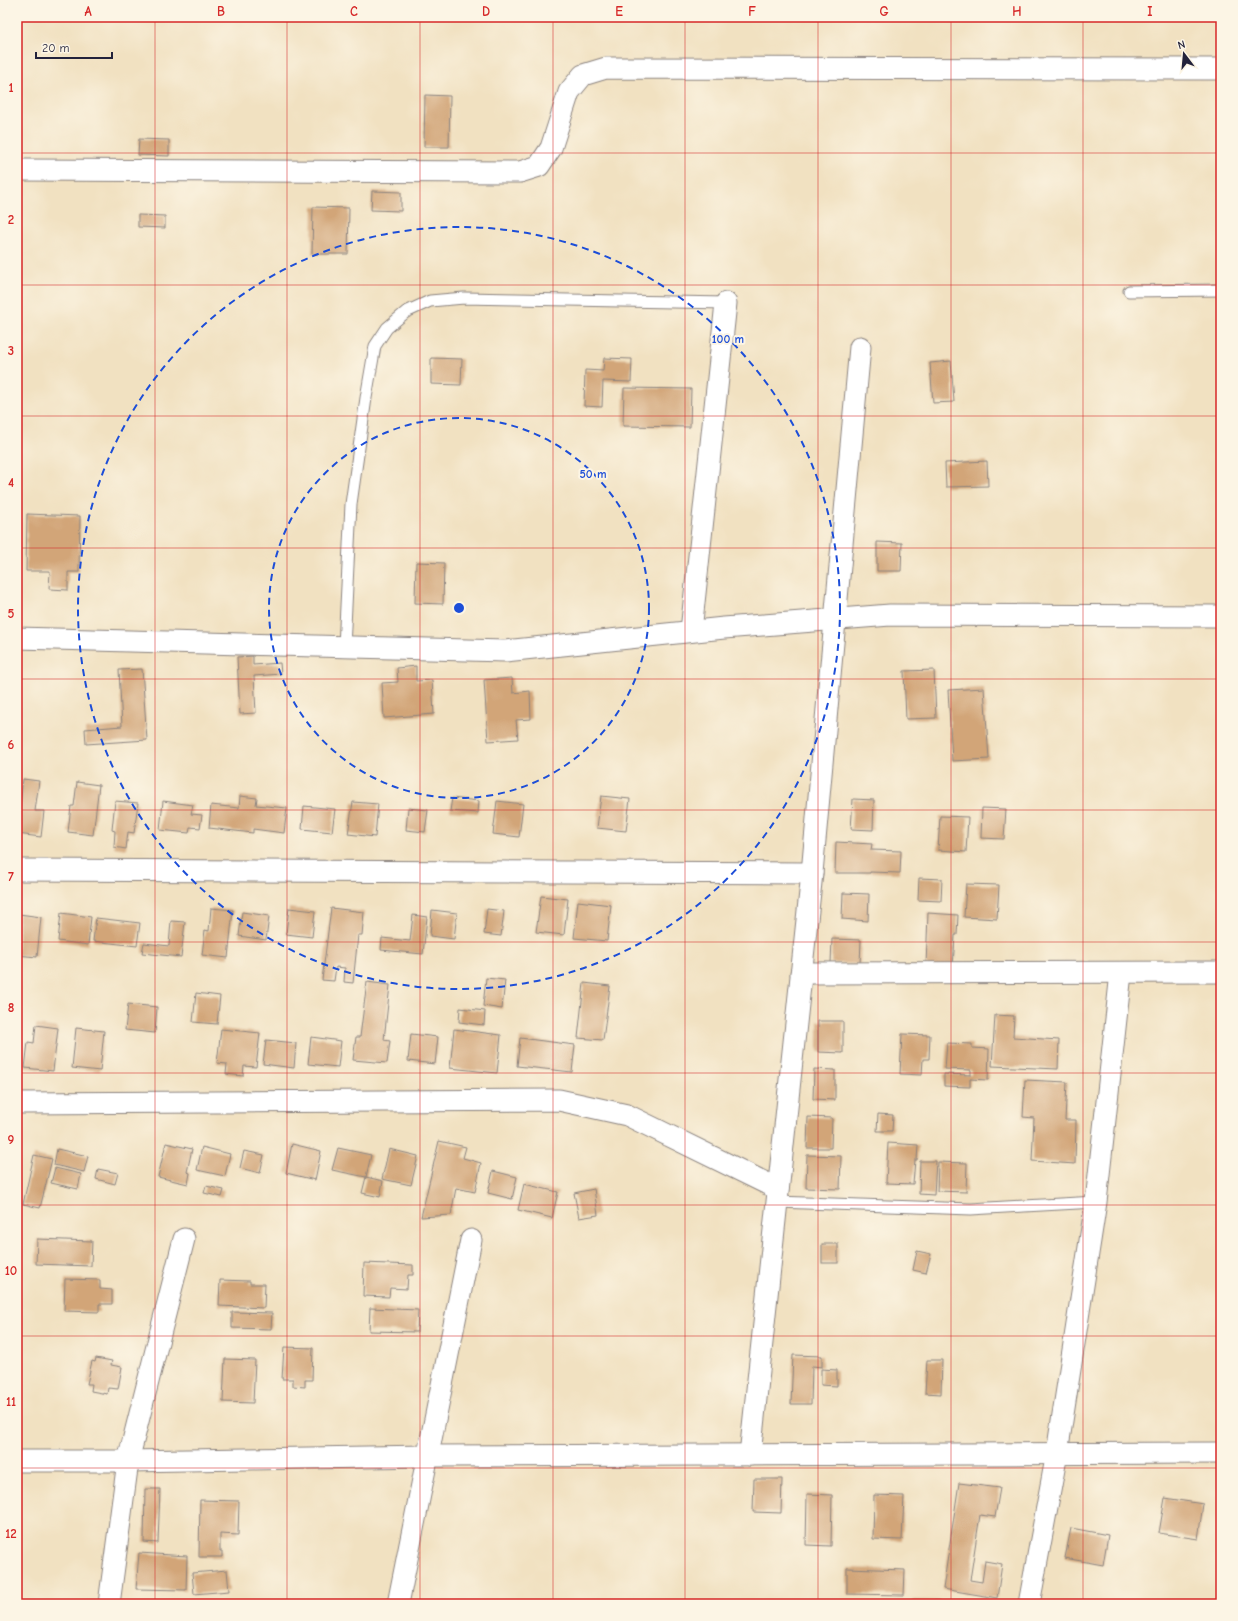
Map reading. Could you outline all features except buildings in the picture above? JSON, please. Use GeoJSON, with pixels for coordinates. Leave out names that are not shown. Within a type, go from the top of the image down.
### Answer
{"type":"FeatureCollection","features":[{"type":"Feature","properties":{"kind":"street"},"geometry":{"type":"LineString","coordinates":[[17,170],[520,172],[538,166],[551,148],[569,92],[583,75],[606,68],[1221,69]]}},
{"type":"Feature","properties":{"kind":"street"},"geometry":{"type":"LineString","coordinates":[[691,631],[726,303]]}},
{"type":"Feature","properties":{"kind":"street"},"geometry":{"type":"LineString","coordinates":[[750,1455],[812,873],[860,347]]}},
{"type":"Feature","properties":{"kind":"street"},"geometry":{"type":"LineString","coordinates":[[17,638],[505,650],[691,631],[890,615],[1221,616]]}},
{"type":"Feature","properties":{"kind":"street"},"geometry":{"type":"LineString","coordinates":[[17,870],[812,873]]}},
{"type":"Feature","properties":{"kind":"street"},"geometry":{"type":"LineString","coordinates":[[801,973],[1221,972]]}},
{"type":"Feature","properties":{"kind":"street"},"geometry":{"type":"LineString","coordinates":[[1029,1604],[1057,1453],[1096,1202],[1121,973]]}},
{"type":"Feature","properties":{"kind":"street"},"geometry":{"type":"LineString","coordinates":[[17,1103],[559,1100],[627,1115],[778,1195]]}},
{"type":"Feature","properties":{"kind":"street"},"geometry":{"type":"LineString","coordinates":[[109,1604],[128,1461],[184,1239]]}},
{"type":"Feature","properties":{"kind":"street"},"geometry":{"type":"LineString","coordinates":[[398,1604],[471,1240]]}},
{"type":"Feature","properties":{"kind":"street"},"geometry":{"type":"LineString","coordinates":[[17,1461],[128,1461],[427,1456],[1221,1453]]}},
{"type":"Feature","properties":{"kind":"lane"},"geometry":{"type":"LineString","coordinates":[[1129,291],[1221,290]]}},
{"type":"Feature","properties":{"kind":"lane"},"geometry":{"type":"LineString","coordinates":[[344,647],[351,504],[366,398],[376,346],[387,328],[406,312],[430,301],[464,298],[726,303]]}},
{"type":"Feature","properties":{"kind":"lane"},"geometry":{"type":"LineString","coordinates":[[778,1195],[971,1209],[1096,1202]]}}]}
